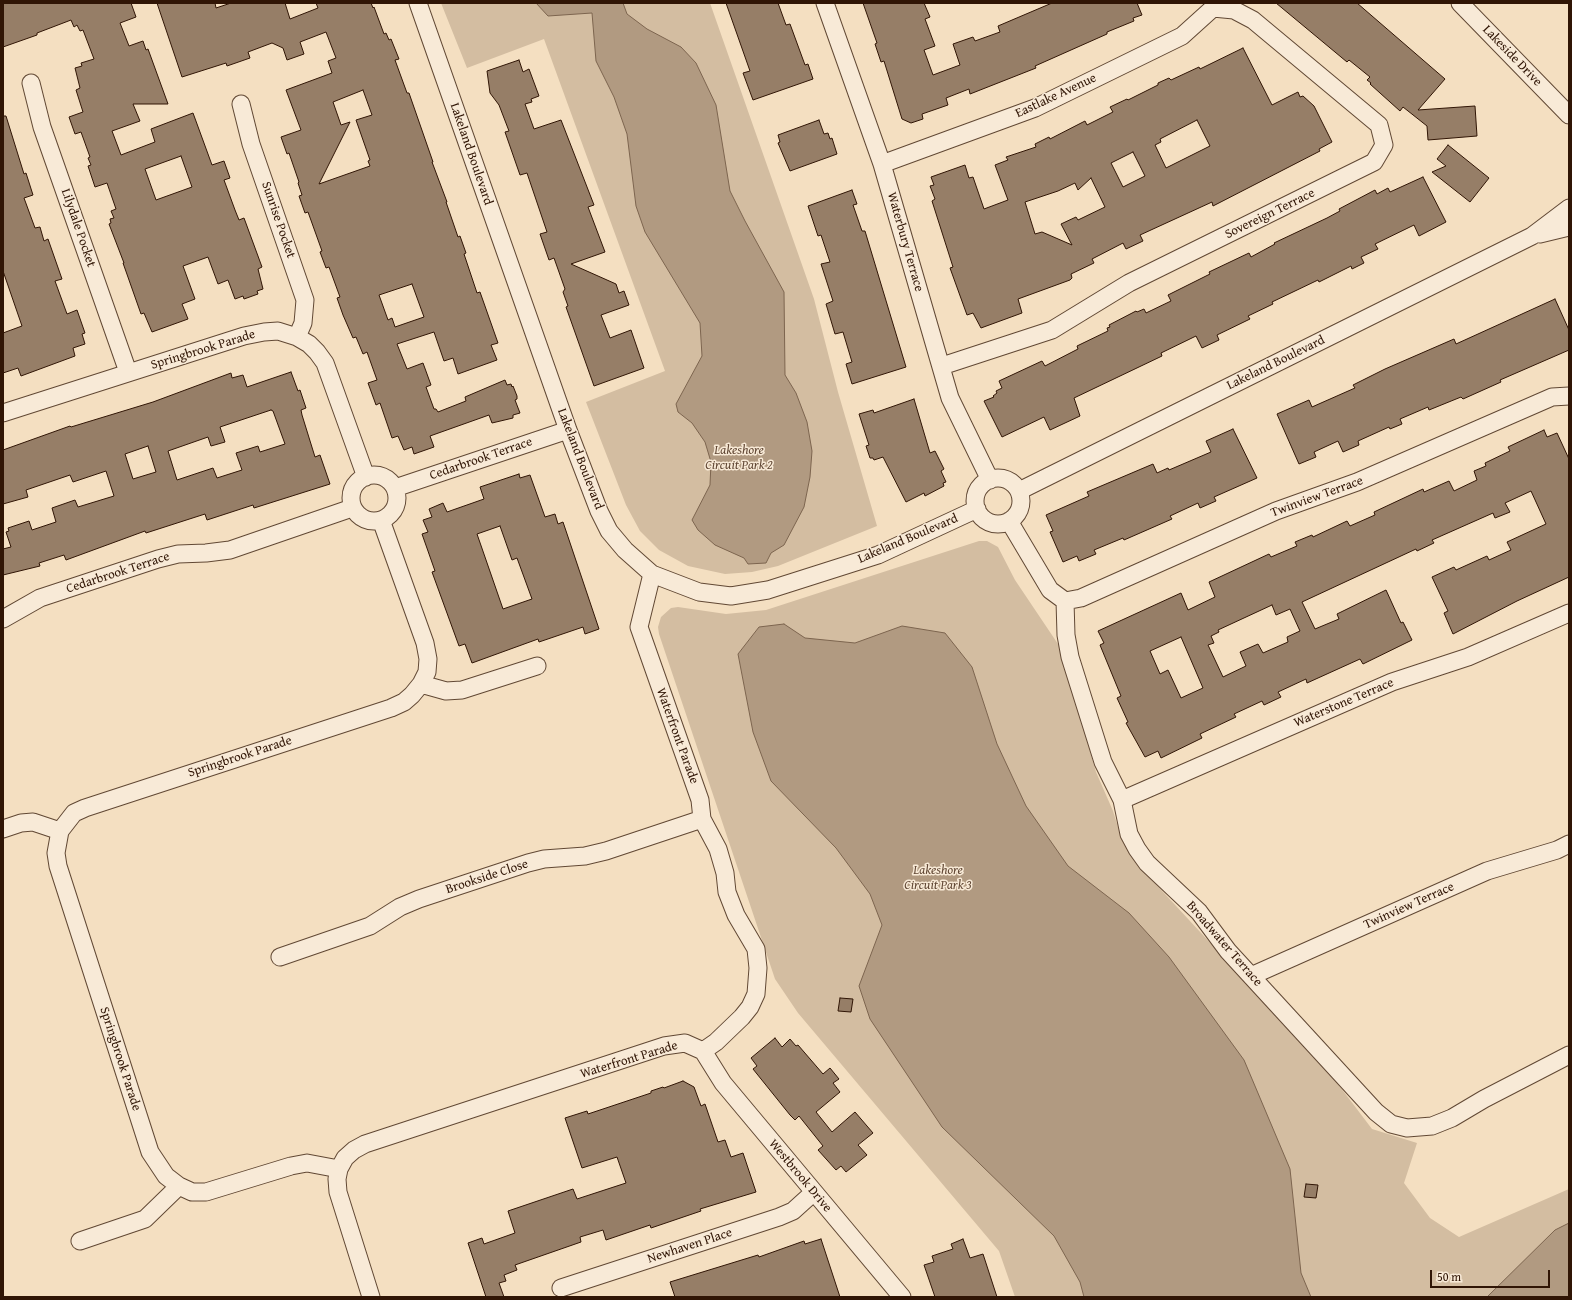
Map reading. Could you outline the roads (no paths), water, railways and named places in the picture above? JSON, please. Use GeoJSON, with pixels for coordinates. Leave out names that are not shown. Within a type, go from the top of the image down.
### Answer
{"type":"FeatureCollection","features":[{"type":"Feature","properties":{"kind":"street","name":"Lakeland Boulevard"},"geometry":{"type":"LineString","coordinates":[[418,3],[568,430],[599,511],[609,531],[624,550],[652,574],[699,592],[731,596],[749,594],[768,590],[878,555],[977,509]]}},
{"type":"Feature","properties":{"kind":"street","name":"Waterbury Terrace"},"geometry":{"type":"LineString","coordinates":[[825,3],[882,164],[942,366],[950,398],[990,480]]}},
{"type":"Feature","properties":{"kind":"street","name":"Lakeside Drive"},"geometry":{"type":"LineString","coordinates":[[1460,3],[1566,112],[1569,127]]}},
{"type":"Feature","properties":{"kind":"street","name":"Eastlake Avenue"},"geometry":{"type":"LineString","coordinates":[[882,164],[1035,108],[1182,36],[1212,6]]}},
{"type":"Feature","properties":{"kind":"street","name":"Sovereign Terrace"},"geometry":{"type":"LineString","coordinates":[[942,366],[1052,330],[1129,283],[1374,162],[1384,145],[1380,125],[1253,20],[1234,10],[1212,6]]}},
{"type":"Feature","properties":{"kind":"street","name":"Lilydale Pocket"},"geometry":{"type":"LineString","coordinates":[[31,83],[42,127],[128,372]]}},
{"type":"Feature","properties":{"kind":"street","name":"Sunrise Pocket"},"geometry":{"type":"LineString","coordinates":[[241,104],[251,144],[305,300],[303,323],[297,337]]}},
{"type":"Feature","properties":{"kind":"street","name":"Lakeland Boulevard"},"geometry":{"type":"LineString","coordinates":[[1019,491],[1532,236],[1569,208]]}},
{"type":"Feature","properties":{"kind":"street","name":"Lakeland Boulevard"},"geometry":{"type":"LineString","coordinates":[[1532,236],[1569,227]]}},
{"type":"Feature","properties":{"kind":"street","name":"Springbrook Parade"},"geometry":{"type":"LineString","coordinates":[[3,413],[244,336],[278,331],[297,337],[309,344],[325,363],[366,477]]}},
{"type":"Feature","properties":{"kind":"street","name":"Twinview Terrace"},"geometry":{"type":"LineString","coordinates":[[1065,601],[1081,598],[1276,511],[1357,482],[1552,397],[1569,396]]}},
{"type":"Feature","properties":{"kind":"street","name":"Cedarbrook Terrace"},"geometry":{"type":"LineString","coordinates":[[395,488],[568,430]]}},
{"type":"Feature","properties":{"kind":"street"},"geometry":{"type":"LineString","coordinates":[[372,475],[386,478],[395,488],[397,496],[396,504],[388,517],[374,522],[361,518],[352,508],[351,493],[354,486],[366,477],[372,475]]}},
{"type":"Feature","properties":{"kind":"street"},"geometry":{"type":"LineString","coordinates":[[1004,478],[1015,485],[1019,491],[1021,505],[1015,517],[1009,521],[994,524],[981,516],[977,509],[976,495],[984,483],[990,480],[1004,478]]}},
{"type":"Feature","properties":{"kind":"street","name":"Cedarbrook Terrace"},"geometry":{"type":"LineString","coordinates":[[3,619],[40,598],[158,559],[178,554],[230,550],[352,508]]}},
{"type":"Feature","properties":{"kind":"street","name":"Springbrook Parade"},"geometry":{"type":"LineString","coordinates":[[178,1186],[166,1176],[150,1152],[58,866],[56,854],[60,831],[74,813],[85,808],[391,708],[404,702],[421,684],[427,672],[428,659],[425,643],[381,520]]}},
{"type":"Feature","properties":{"kind":"street"},"geometry":{"type":"LineString","coordinates":[[1009,521],[1050,590],[1065,601]]}},
{"type":"Feature","properties":{"kind":"street","name":"Waterfront Parade"},"geometry":{"type":"LineString","coordinates":[[339,1169],[345,1158],[365,1144],[657,1049],[676,1044],[685,1044],[703,1051],[716,1042],[750,1006],[756,994],[758,968],[756,949],[736,915],[727,892],[725,873],[718,849],[702,819],[700,800],[639,627],[652,574]]}},
{"type":"Feature","properties":{"kind":"street","name":"Broadwater Terrace"},"geometry":{"type":"LineString","coordinates":[[1065,601],[1066,635],[1070,657],[1102,762],[1122,800],[1129,834],[1137,849],[1147,863],[1199,912],[1228,951],[1376,1112],[1391,1124],[1407,1128],[1432,1126],[1452,1118],[1484,1099],[1569,1055]]}},
{"type":"Feature","properties":{"kind":"street","name":"Waterstone Terrace"},"geometry":{"type":"LineString","coordinates":[[1122,800],[1392,682],[1468,657],[1569,613]]}},
{"type":"Feature","properties":{"kind":"street"},"geometry":{"type":"LineString","coordinates":[[421,684],[446,691],[462,690],[537,666]]}},
{"type":"Feature","properties":{"kind":"street","name":"Brookside Close"},"geometry":{"type":"LineString","coordinates":[[280,957],[370,926],[400,907],[419,898],[528,863],[544,859],[585,856],[606,851],[702,819]]}},
{"type":"Feature","properties":{"kind":"street"},"geometry":{"type":"LineString","coordinates":[[3,829],[22,823],[33,822],[60,831]]}},
{"type":"Feature","properties":{"kind":"street","name":"Twinview Terrace"},"geometry":{"type":"LineString","coordinates":[[1251,976],[1487,872],[1569,844]]}},
{"type":"Feature","properties":{"kind":"street","name":"Westbrook Drive"},"geometry":{"type":"LineString","coordinates":[[703,1051],[722,1083],[902,1297]]}},
{"type":"Feature","properties":{"kind":"street"},"geometry":{"type":"LineString","coordinates":[[80,1241],[145,1219],[178,1186],[192,1192],[206,1192],[291,1166],[307,1163],[339,1169],[337,1179],[338,1192],[371,1297]]}},
{"type":"Feature","properties":{"kind":"street","name":"Newhaven Place"},"geometry":{"type":"LineString","coordinates":[[561,1288],[779,1217],[793,1210],[814,1192]]}},
{"type":"Feature","properties":{"kind":"park label","name":"Lakeshore Circuit Park 2"},"geometry":{"type":"Point","coordinates":[739,458]}},
{"type":"Feature","properties":{"kind":"park label","name":"Lakeshore Circuit Park 3"},"geometry":{"type":"Point","coordinates":[938,878]}}]}
